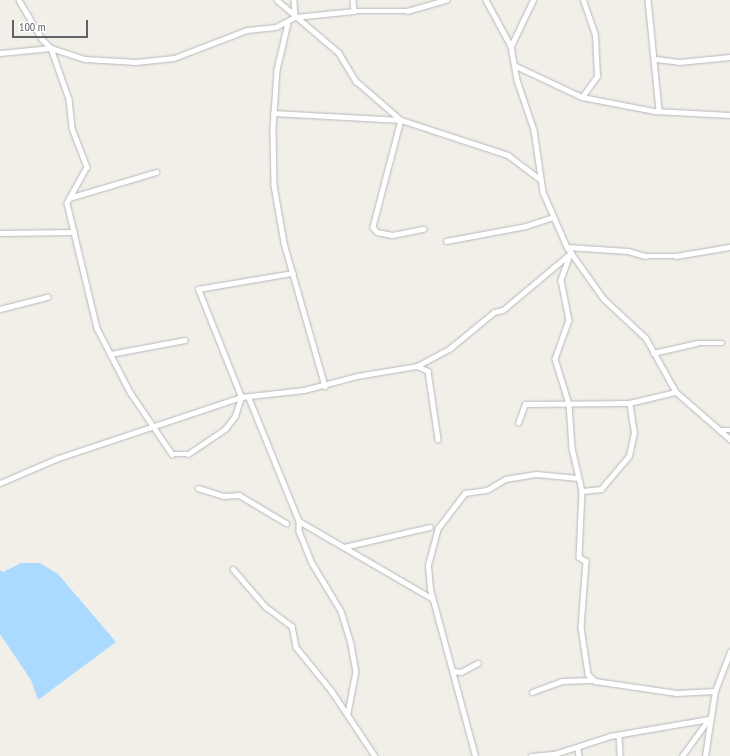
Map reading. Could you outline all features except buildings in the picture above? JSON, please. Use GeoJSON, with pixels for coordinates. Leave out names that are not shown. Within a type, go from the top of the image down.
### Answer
{"type":"FeatureCollection","features":[{"type":"Feature","properties":{"kind":"street"},"geometry":{"type":"LineString","coordinates":[[19,0],[42,39],[52,48],[85,59],[136,62],[174,58],[207,48],[236,33],[288,23],[295,17],[354,11],[407,11],[446,0]]}},
{"type":"Feature","properties":{"kind":"street"},"geometry":{"type":"LineString","coordinates":[[277,0],[338,53],[356,80],[401,120]]}},
{"type":"Feature","properties":{"kind":"street"},"geometry":{"type":"LineString","coordinates":[[294,0],[295,17]]}},
{"type":"Feature","properties":{"kind":"street"},"geometry":{"type":"LineString","coordinates":[[353,0],[354,11]]}},
{"type":"Feature","properties":{"kind":"street"},"geometry":{"type":"LineString","coordinates":[[486,0],[511,46],[516,66],[517,80],[534,130],[539,178],[553,216],[567,247],[584,276],[641,333],[676,392],[730,439]]}},
{"type":"Feature","properties":{"kind":"street"},"geometry":{"type":"LineString","coordinates":[[511,46],[533,0]]}},
{"type":"Feature","properties":{"kind":"street"},"geometry":{"type":"LineString","coordinates":[[582,98],[597,76],[595,35],[583,0]]}},
{"type":"Feature","properties":{"kind":"street"},"geometry":{"type":"LineString","coordinates":[[648,0],[656,59],[659,111]]}},
{"type":"Feature","properties":{"kind":"street"},"geometry":{"type":"LineString","coordinates":[[288,23],[277,70],[273,113],[274,185],[293,272],[326,386]]}},
{"type":"Feature","properties":{"kind":"street"},"geometry":{"type":"LineString","coordinates":[[0,53],[52,48]]}},
{"type":"Feature","properties":{"kind":"street"},"geometry":{"type":"LineString","coordinates":[[52,48],[69,99],[72,128],[87,167],[69,198],[74,232],[95,324],[140,409],[154,426],[168,451],[179,456],[188,454],[225,429],[235,416],[241,397],[197,290],[293,272]]}},
{"type":"Feature","properties":{"kind":"street"},"geometry":{"type":"LineString","coordinates":[[656,59],[679,62],[730,57]]}},
{"type":"Feature","properties":{"kind":"street"},"geometry":{"type":"LineString","coordinates":[[516,66],[582,98],[659,111],[730,115]]}},
{"type":"Feature","properties":{"kind":"street"},"geometry":{"type":"LineString","coordinates":[[273,113],[401,120],[508,154],[539,178]]}},
{"type":"Feature","properties":{"kind":"street"},"geometry":{"type":"LineString","coordinates":[[401,120],[373,228],[377,232],[392,235],[423,229]]}},
{"type":"Feature","properties":{"kind":"street"},"geometry":{"type":"LineString","coordinates":[[69,198],[156,172]]}},
{"type":"Feature","properties":{"kind":"street"},"geometry":{"type":"LineString","coordinates":[[446,241],[526,226],[553,216]]}},
{"type":"Feature","properties":{"kind":"street"},"geometry":{"type":"LineString","coordinates":[[0,233],[74,232]]}},
{"type":"Feature","properties":{"kind":"street"},"geometry":{"type":"LineString","coordinates":[[567,247],[628,251],[645,256],[676,256],[730,247]]}},
{"type":"Feature","properties":{"kind":"street"},"geometry":{"type":"LineString","coordinates":[[0,483],[56,459],[241,397],[249,398],[326,386],[357,376],[418,366],[449,349],[494,312],[503,310],[571,253]]}},
{"type":"Feature","properties":{"kind":"street"},"geometry":{"type":"LineString","coordinates":[[571,253],[561,280],[570,320],[555,359],[569,404],[578,478],[582,490],[579,557],[586,561],[582,644],[591,680]]}},
{"type":"Feature","properties":{"kind":"street"},"geometry":{"type":"LineString","coordinates":[[0,309],[47,297]]}},
{"type":"Feature","properties":{"kind":"street"},"geometry":{"type":"LineString","coordinates":[[110,354],[185,340]]}},
{"type":"Feature","properties":{"kind":"street"},"geometry":{"type":"LineString","coordinates":[[654,353],[697,343],[722,343]]}},
{"type":"Feature","properties":{"kind":"street"},"geometry":{"type":"LineString","coordinates":[[418,366],[428,371],[438,439]]}},
{"type":"Feature","properties":{"kind":"street"},"geometry":{"type":"LineString","coordinates":[[518,423],[525,404],[629,403],[676,392]]}},
{"type":"Feature","properties":{"kind":"street"},"geometry":{"type":"LineString","coordinates":[[249,398],[299,521],[299,531],[312,564],[341,611],[350,639],[356,671],[348,713]]}},
{"type":"Feature","properties":{"kind":"street"},"geometry":{"type":"LineString","coordinates":[[582,490],[601,489],[629,456],[634,433],[629,403]]}},
{"type":"Feature","properties":{"kind":"street"},"geometry":{"type":"LineString","coordinates":[[721,430],[730,430]]}},
{"type":"Feature","properties":{"kind":"street"},"geometry":{"type":"LineString","coordinates":[[475,756],[433,599],[428,565],[433,542],[445,516],[461,497],[487,490],[506,479],[536,474],[578,478]]}},
{"type":"Feature","properties":{"kind":"street"},"geometry":{"type":"LineString","coordinates":[[198,488],[224,496],[239,495],[286,523]]}},
{"type":"Feature","properties":{"kind":"street"},"geometry":{"type":"LineString","coordinates":[[299,521],[433,599]]}},
{"type":"Feature","properties":{"kind":"street"},"geometry":{"type":"LineString","coordinates":[[344,547],[430,527]]}},
{"type":"Feature","properties":{"kind":"street"},"geometry":{"type":"LineString","coordinates":[[232,569],[265,606],[292,626],[296,647],[348,713],[375,756]]}},
{"type":"Feature","properties":{"kind":"street"},"geometry":{"type":"LineString","coordinates":[[705,756],[709,719],[715,692],[730,652]]}},
{"type":"Feature","properties":{"kind":"street"},"geometry":{"type":"LineString","coordinates":[[452,671],[461,672],[478,663]]}},
{"type":"Feature","properties":{"kind":"street"},"geometry":{"type":"LineString","coordinates":[[725,666],[730,670]]}},
{"type":"Feature","properties":{"kind":"street"},"geometry":{"type":"LineString","coordinates":[[532,692],[562,681],[591,680],[676,693],[715,692]]}},
{"type":"Feature","properties":{"kind":"street"},"geometry":{"type":"LineString","coordinates":[[531,756],[578,749],[588,743],[619,735],[709,719]]}},
{"type":"Feature","properties":{"kind":"street"},"geometry":{"type":"LineString","coordinates":[[682,756],[709,719]]}},
{"type":"Feature","properties":{"kind":"street"},"geometry":{"type":"LineString","coordinates":[[619,735],[620,756]]}},
{"type":"Feature","properties":{"kind":"street"},"geometry":{"type":"LineString","coordinates":[[578,749],[580,756]]}},
{"type":"Feature","properties":{"kind":"water"},"geometry":{"type":"Polygon","coordinates":[[[21,563],[40,563],[58,574],[116,642],[38,700],[31,680],[0,634],[0,570],[3,572],[21,563]]]}}]}
